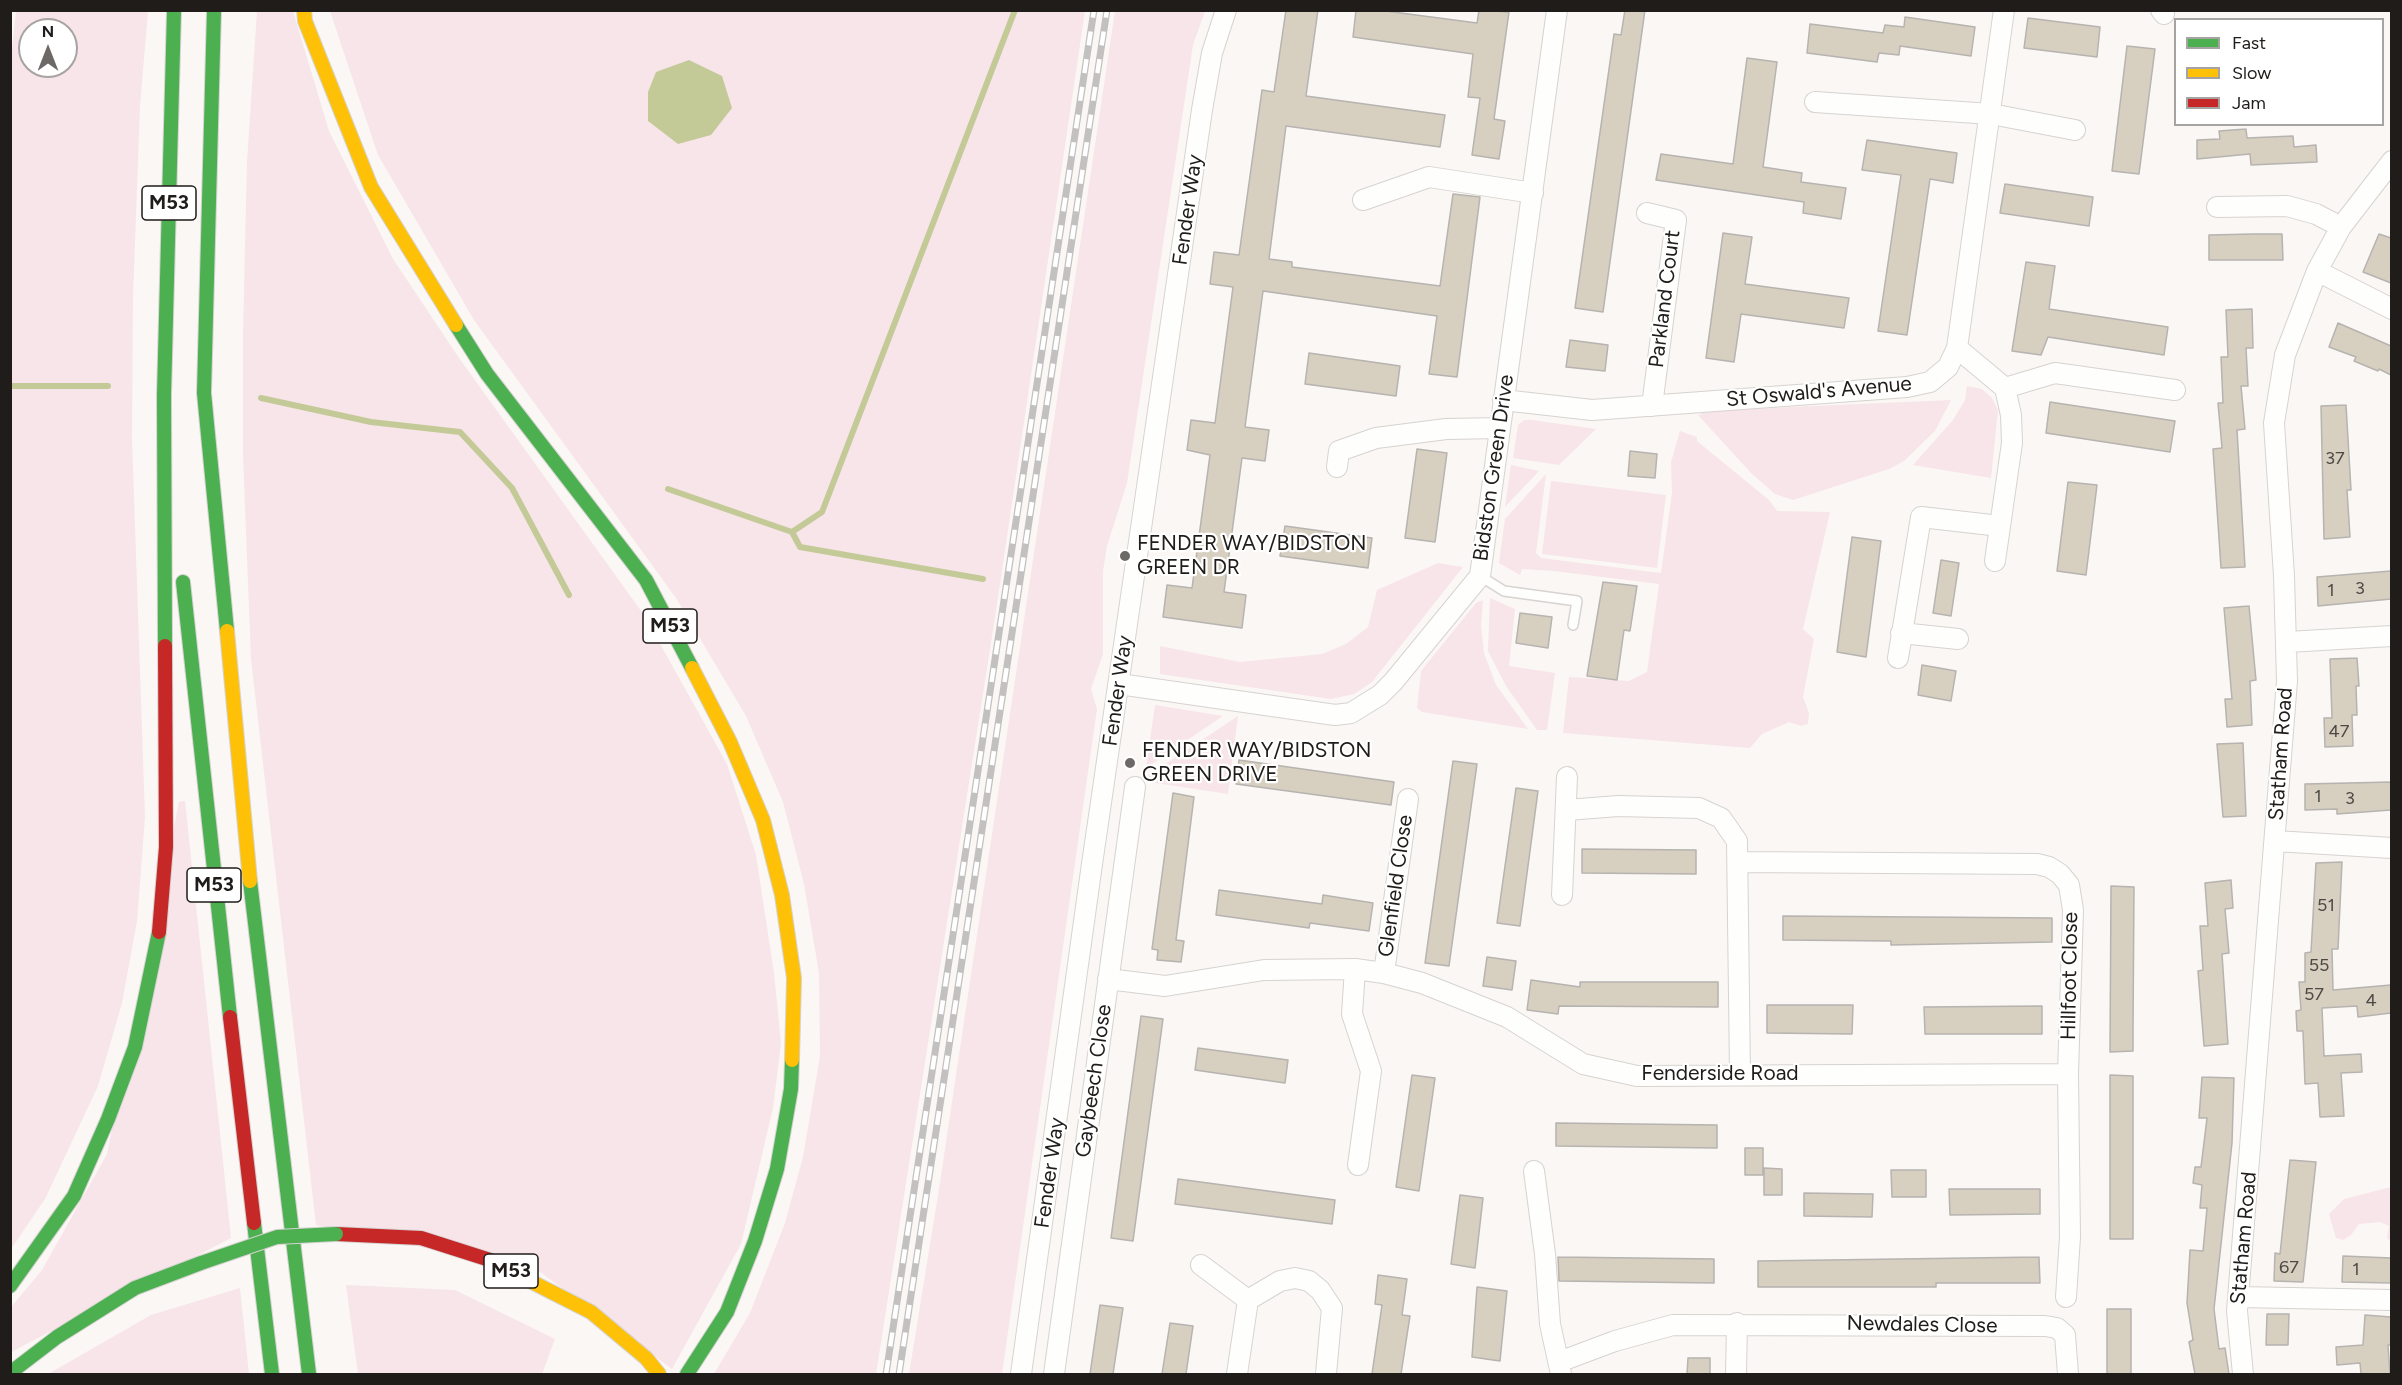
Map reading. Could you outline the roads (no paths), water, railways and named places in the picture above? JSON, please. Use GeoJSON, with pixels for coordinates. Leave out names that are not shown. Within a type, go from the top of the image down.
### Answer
{"type":"FeatureCollection","features":[{"type":"Feature","properties":{"kind":"highway","name":"M53"},"geometry":{"type":"LineString","coordinates":[[10,1286],[74,1196],[108,1119],[135,1047],[159,931],[166,847],[164,395],[174,10]]}},
{"type":"Feature","properties":{"kind":"highway","name":"M53"},"geometry":{"type":"LineString","coordinates":[[214,10],[204,393],[252,897],[309,1374]]}},
{"type":"Feature","properties":{"kind":"highway","name":"M53"},"geometry":{"type":"LineString","coordinates":[[304,10],[306,21],[371,187],[488,374],[646,580],[730,742],[763,820],[782,895],[794,978],[791,1089],[777,1169],[755,1241],[727,1312],[687,1374]]}},
{"type":"Feature","properties":{"kind":"highway","name":"M53"},"geometry":{"type":"LineString","coordinates":[[164,395],[178,536]]}},
{"type":"Feature","properties":{"kind":"highway","name":"M53"},"geometry":{"type":"LineString","coordinates":[[182,571],[216,900],[272,1374]]}},
{"type":"Feature","properties":{"kind":"highway","name":"M53"},"geometry":{"type":"LineString","coordinates":[[10,1372],[57,1337],[135,1288],[277,1237],[336,1234],[421,1238],[490,1260],[591,1312],[646,1358],[659,1374]]}},
{"type":"Feature","properties":{"kind":"street","name":"Fender Way"},"geometry":{"type":"LineString","coordinates":[[1021,1374],[1092,864],[1203,110],[1212,53],[1226,10]]}},
{"type":"Feature","properties":{"kind":"street","name":"Bidston Green Drive"},"geometry":{"type":"LineString","coordinates":[[1119,684],[1335,715],[1351,713],[1380,695],[1480,576],[1557,10]]}},
{"type":"Feature","properties":{"kind":"street","name":"St Oswald's Avenue"},"geometry":{"type":"LineString","coordinates":[[1503,400],[1592,410],[1907,387],[1930,382],[1948,367],[1957,348],[2004,10]]}},
{"type":"Feature","properties":{"kind":"street"},"geometry":{"type":"LineString","coordinates":[[1815,102],[1991,114],[2074,130]]}},
{"type":"Feature","properties":{"kind":"street","name":"Statham Road"},"geometry":{"type":"LineString","coordinates":[[2243,1374],[2237,1324],[2256,1099],[2261,983],[2287,681],[2287,642],[2274,423],[2285,355],[2317,271],[2341,227],[2391,161]]}},
{"type":"Feature","properties":{"kind":"street"},"geometry":{"type":"LineString","coordinates":[[1363,200],[1429,177],[1533,193]]}},
{"type":"Feature","properties":{"kind":"street"},"geometry":{"type":"LineString","coordinates":[[2217,207],[2287,206],[2316,214],[2341,227]]}},
{"type":"Feature","properties":{"kind":"street","name":"Parkland Court"},"geometry":{"type":"LineString","coordinates":[[1647,213],[1676,220],[1652,406]]}},
{"type":"Feature","properties":{"kind":"street"},"geometry":{"type":"LineString","coordinates":[[2317,271],[2391,309]]}},
{"type":"Feature","properties":{"kind":"street"},"geometry":{"type":"LineString","coordinates":[[1957,348],[2005,388],[2011,415],[2012,443],[1995,561]]}},
{"type":"Feature","properties":{"kind":"street"},"geometry":{"type":"LineString","coordinates":[[2005,388],[2055,373],[2175,390]]}},
{"type":"Feature","properties":{"kind":"street"},"geometry":{"type":"LineString","coordinates":[[1337,467],[1339,451],[1376,438],[1446,429],[1500,428]]}},
{"type":"Feature","properties":{"kind":"street"},"geometry":{"type":"LineString","coordinates":[[1898,658],[1921,517],[2000,526]]}},
{"type":"Feature","properties":{"kind":"street"},"geometry":{"type":"LineString","coordinates":[[1901,633],[1958,639]]}},
{"type":"Feature","properties":{"kind":"street"},"geometry":{"type":"LineString","coordinates":[[2287,642],[2391,636]]}},
{"type":"Feature","properties":{"kind":"street"},"geometry":{"type":"LineString","coordinates":[[1562,895],[1567,777]]}},
{"type":"Feature","properties":{"kind":"street","name":"Gaybeech Close"},"geometry":{"type":"LineString","coordinates":[[1054,1374],[1135,787]]}},
{"type":"Feature","properties":{"kind":"street","name":"Glenfield Close"},"geometry":{"type":"LineString","coordinates":[[1384,973],[1408,799]]}},
{"type":"Feature","properties":{"kind":"street"},"geometry":{"type":"LineString","coordinates":[[1567,810],[1618,806],[1699,808],[1721,818],[1737,841],[1740,1074]]}},
{"type":"Feature","properties":{"kind":"street"},"geometry":{"type":"LineString","coordinates":[[2275,841],[2391,848]]}},
{"type":"Feature","properties":{"kind":"street","name":"Hillfoot Close"},"geometry":{"type":"LineString","coordinates":[[1738,862],[2026,864],[2049,867],[2060,874],[2069,885],[2073,910],[2068,1074],[2070,1237],[2066,1297]]}},
{"type":"Feature","properties":{"kind":"street"},"geometry":{"type":"LineString","coordinates":[[1092,864],[1123,869]]}},
{"type":"Feature","properties":{"kind":"street"},"geometry":{"type":"LineString","coordinates":[[1355,969],[1352,1014],[1371,1071],[1359,1165]]}},
{"type":"Feature","properties":{"kind":"street","name":"Fenderside Road"},"geometry":{"type":"LineString","coordinates":[[1108,979],[1165,986],[1264,970],[1355,969],[1384,973],[1422,983],[1507,1017],[1583,1064],[1637,1076],[2068,1074]]}},
{"type":"Feature","properties":{"kind":"street","name":"Newdales Close"},"geometry":{"type":"LineString","coordinates":[[1534,1172],[1545,1254],[1550,1324],[1560,1368],[1615,1341],[1673,1325],[1737,1323],[2057,1328],[2065,1335],[2068,1374]]}},
{"type":"Feature","properties":{"kind":"street"},"geometry":{"type":"LineString","coordinates":[[1201,1265],[1248,1300]]}},
{"type":"Feature","properties":{"kind":"street"},"geometry":{"type":"LineString","coordinates":[[1248,1300],[1281,1281],[1295,1278],[1309,1281],[1320,1290],[1332,1308],[1326,1374]]}},
{"type":"Feature","properties":{"kind":"street"},"geometry":{"type":"LineString","coordinates":[[2239,1297],[2391,1300]]}},
{"type":"Feature","properties":{"kind":"street"},"geometry":{"type":"LineString","coordinates":[[1238,1374],[1248,1300]]}},
{"type":"Feature","properties":{"kind":"street"},"geometry":{"type":"LineString","coordinates":[[1736,1374],[1737,1323]]}},
{"type":"Feature","properties":{"kind":"lane"},"geometry":{"type":"LineString","coordinates":[[1480,576],[1504,591],[1577,601],[1573,625]]}},
{"type":"Feature","properties":{"kind":"waterway"},"geometry":{"type":"LineString","coordinates":[[983,579],[800,547],[792,532],[822,512],[1015,10]]}},
{"type":"Feature","properties":{"kind":"waterway"},"geometry":{"type":"LineString","coordinates":[[10,386],[108,386]]}},
{"type":"Feature","properties":{"kind":"waterway"},"geometry":{"type":"LineString","coordinates":[[261,398],[371,422],[460,432],[512,488],[569,595]]}},
{"type":"Feature","properties":{"kind":"waterway"},"geometry":{"type":"LineString","coordinates":[[668,489],[792,532]]}},
{"type":"Feature","properties":{"kind":"railway"},"geometry":{"type":"LineString","coordinates":[[886,1374],[1094,10]]}},
{"type":"Feature","properties":{"kind":"railway"},"geometry":{"type":"LineString","coordinates":[[899,1374],[1107,10]]}},
{"type":"Feature","properties":{"kind":"place","name":"FENDER WAY/BIDSTON GREEN DR"},"geometry":{"type":"Point","coordinates":[1125,556]}},
{"type":"Feature","properties":{"kind":"place","name":"FENDER WAY/BIDSTON GREEN DRIVE"},"geometry":{"type":"Point","coordinates":[1130,763]}}]}
